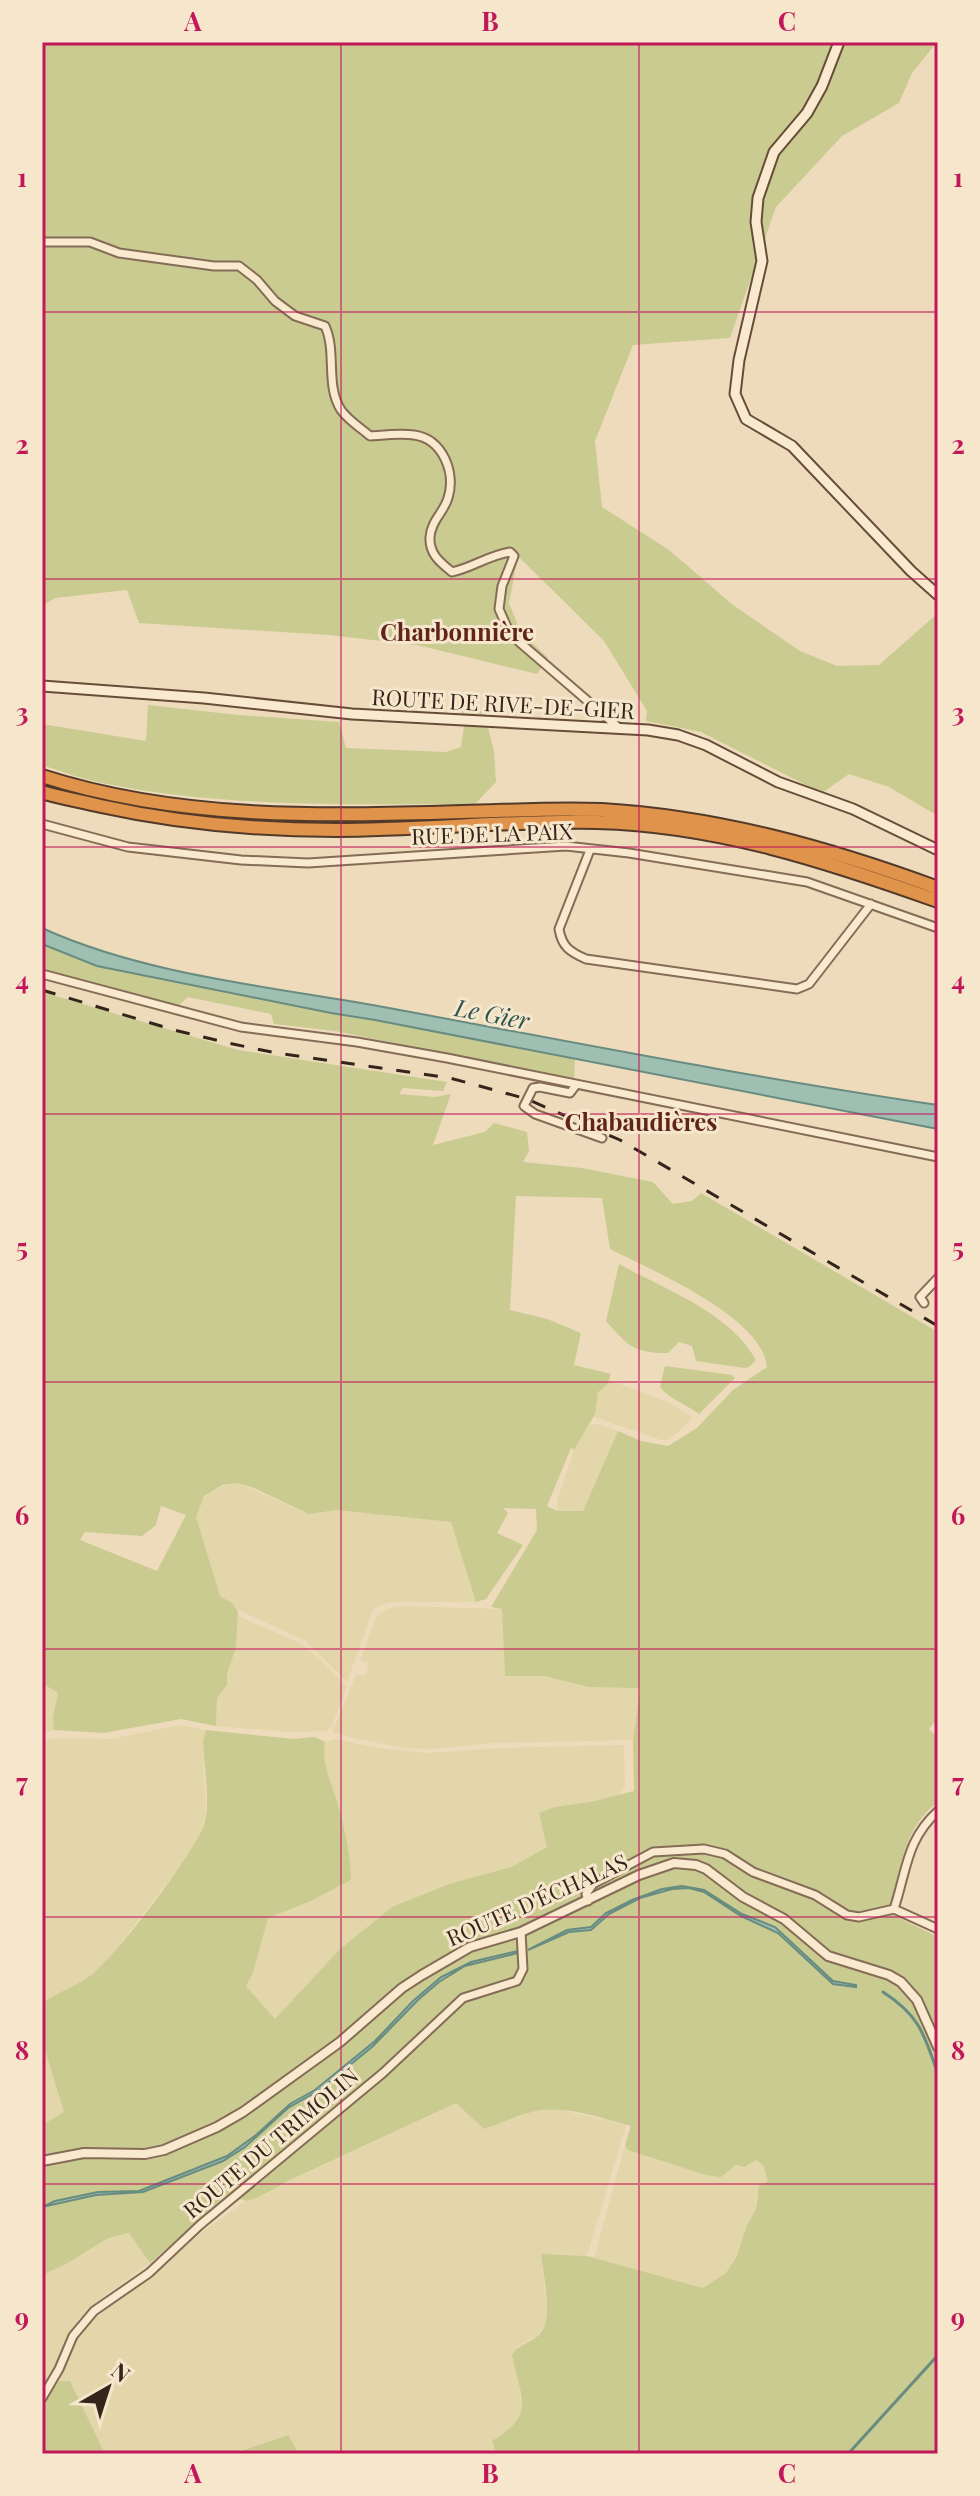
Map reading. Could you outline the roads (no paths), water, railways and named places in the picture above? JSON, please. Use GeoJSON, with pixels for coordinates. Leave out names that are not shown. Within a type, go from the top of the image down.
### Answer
{"type":"FeatureCollection","features":[{"type":"Feature","properties":{"kind":"highway"},"geometry":{"type":"LineString","coordinates":[[42,776],[134,800],[253,813],[340,815],[601,810],[663,816],[720,824],[783,838],[854,858],[938,888]]}},
{"type":"Feature","properties":{"kind":"highway"},"geometry":{"type":"LineString","coordinates":[[42,792],[142,815],[231,826],[336,830],[598,822],[662,827],[719,835],[785,850],[938,901]]}},
{"type":"Feature","properties":{"kind":"main road"},"geometry":{"type":"LineString","coordinates":[[839,42],[822,86],[807,113],[774,152],[758,198],[756,222],[762,261],[739,360],[735,394],[746,419],[792,446],[911,571],[938,595]]}},
{"type":"Feature","properties":{"kind":"main road","name":"ROUTE DE RIVE-DE-GIER"},"geometry":{"type":"LineString","coordinates":[[42,686],[204,698],[352,714],[619,728],[678,735],[706,745],[778,782],[853,809],[938,850]]}},
{"type":"Feature","properties":{"kind":"street"},"geometry":{"type":"LineString","coordinates":[[42,242],[90,242],[119,253],[214,266],[239,266],[295,316],[325,326],[340,408],[370,436],[417,435],[432,443],[446,459],[452,478],[448,500],[435,520],[430,538],[434,557],[452,572],[489,556],[510,552],[514,556],[502,586],[499,609],[510,634],[619,728]]}},
{"type":"Feature","properties":{"kind":"street","name":"RUE DE LA PAIX"},"geometry":{"type":"LineString","coordinates":[[42,824],[128,847],[241,860],[308,863],[552,847],[670,859],[807,882],[938,928]]}},
{"type":"Feature","properties":{"kind":"street"},"geometry":{"type":"LineString","coordinates":[[590,850],[559,929],[561,943],[572,953],[586,959],[797,989],[809,984],[871,904]]}},
{"type":"Feature","properties":{"kind":"street"},"geometry":{"type":"LineString","coordinates":[[42,974],[241,1027],[357,1042],[938,1157]]}},
{"type":"Feature","properties":{"kind":"street"},"geometry":{"type":"LineString","coordinates":[[576,1085],[570,1093],[533,1088],[524,1106],[535,1114],[602,1138]]}},
{"type":"Feature","properties":{"kind":"street"},"geometry":{"type":"LineString","coordinates":[[924,1303],[920,1297],[938,1278]]}},
{"type":"Feature","properties":{"kind":"street"},"geometry":{"type":"LineString","coordinates":[[894,1909],[911,1845],[923,1825],[938,1811]]}},
{"type":"Feature","properties":{"kind":"street"},"geometry":{"type":"LineString","coordinates":[[588,1901],[586,1894],[593,1884],[653,1852],[704,1849],[725,1854],[753,1872],[815,1895],[847,1915],[859,1917],[894,1909],[938,1929]]}},
{"type":"Feature","properties":{"kind":"street","name":"ROUTE D'ÉCHALAS"},"geometry":{"type":"LineString","coordinates":[[42,2161],[84,2153],[123,2156],[152,2153],[217,2127],[243,2112],[340,2042],[402,1988],[422,1975],[470,1947],[521,1932],[665,1865],[687,1864],[706,1869],[743,1897],[784,1919],[828,1956],[889,1975],[901,1982],[917,2000],[938,2047]]}},
{"type":"Feature","properties":{"kind":"street","name":"ROUTE DU TRIMOLIN"},"geometry":{"type":"LineString","coordinates":[[42,2398],[73,2336],[94,2311],[164,2260],[210,2217],[383,2073],[463,1998],[517,1981],[523,1969],[521,1932]]}},
{"type":"Feature","properties":{"kind":"waterway"},"geometry":{"type":"LineString","coordinates":[[883,1992],[913,2018],[938,2074]]}},
{"type":"Feature","properties":{"kind":"waterway"},"geometry":{"type":"LineString","coordinates":[[848,2454],[938,2355]]}},
{"type":"Feature","properties":{"kind":"railway"},"geometry":{"type":"LineString","coordinates":[[42,990],[228,1043],[276,1053],[450,1078],[527,1099],[620,1140],[938,1326]]}},
{"type":"Feature","properties":{"kind":"district","name":"Charbonnière"},"geometry":{"type":"Point","coordinates":[457,633]}},
{"type":"Feature","properties":{"kind":"district","name":"Chabaudières"},"geometry":{"type":"Point","coordinates":[641,1123]}},
{"type":"Feature","properties":{"kind":"water label","name":"Le Gier"},"geometry":{"type":"Point","coordinates":[492,1015]}}]}
